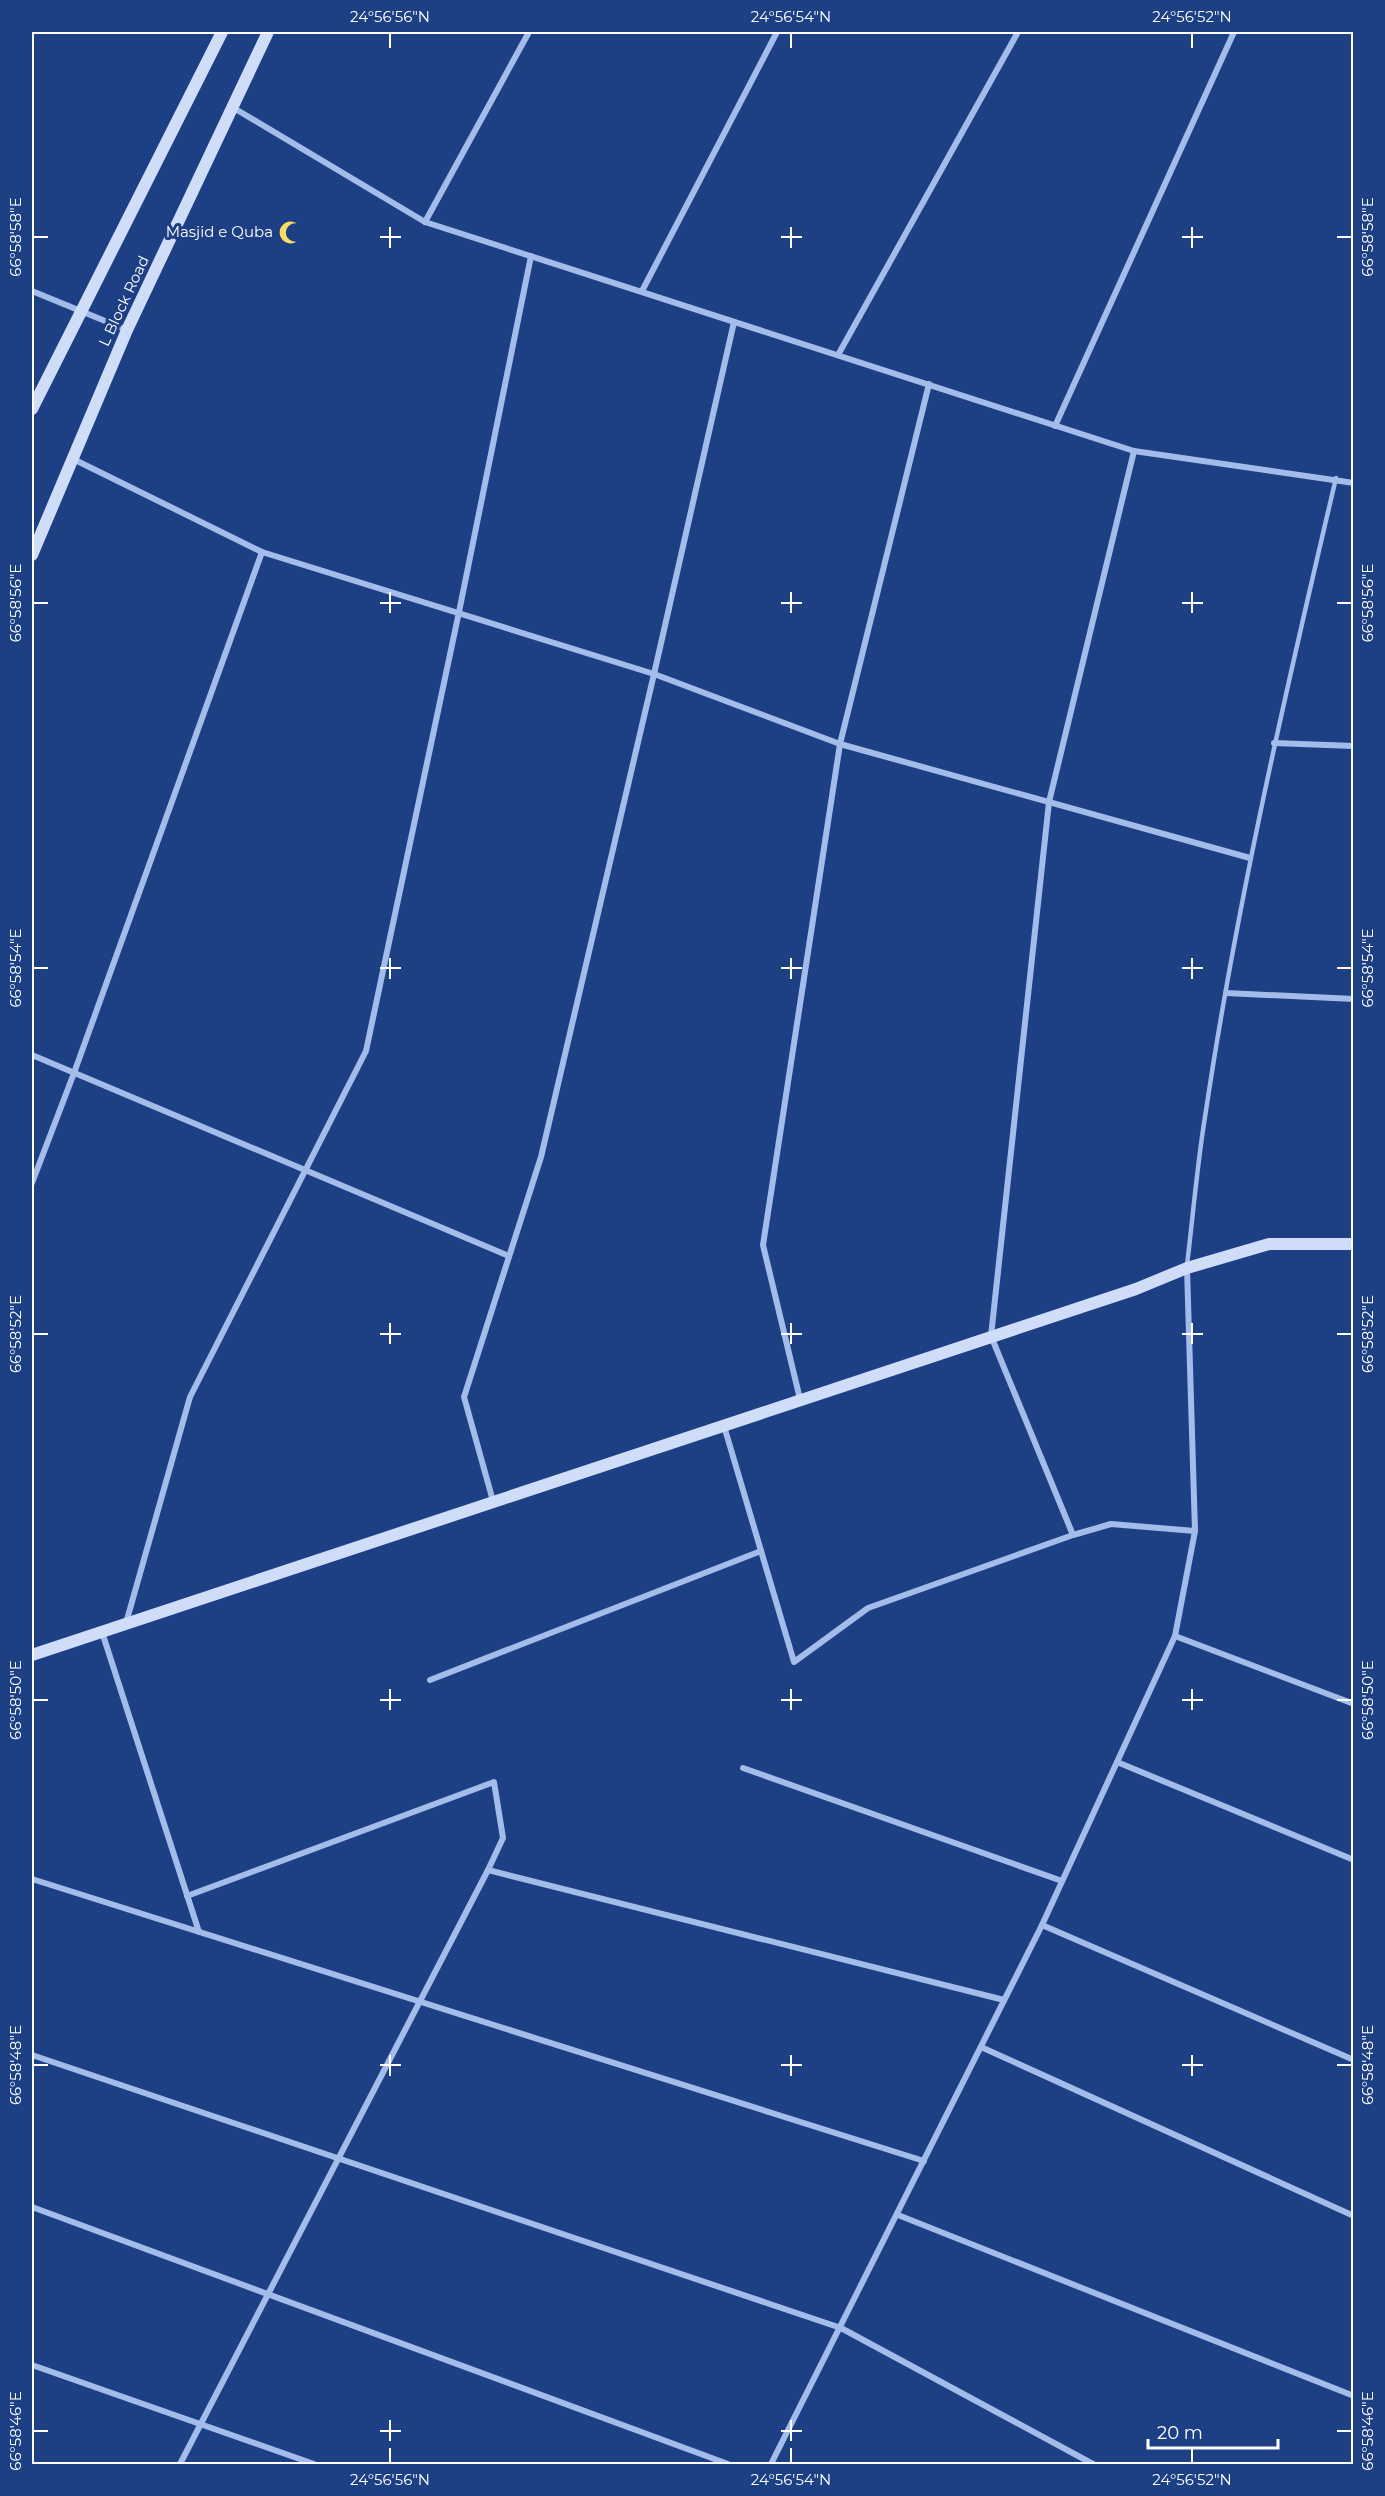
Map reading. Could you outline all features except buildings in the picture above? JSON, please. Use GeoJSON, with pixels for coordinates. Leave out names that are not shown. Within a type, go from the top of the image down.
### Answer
{"type":"FeatureCollection","features":[{"type":"Feature","properties":{"kind":"street"},"geometry":{"type":"LineString","coordinates":[[32,409],[222,32]]}},
{"type":"Feature","properties":{"kind":"street","name":"L Block Road"},"geometry":{"type":"LineString","coordinates":[[32,555],[71,458],[127,330],[268,32]]}},
{"type":"Feature","properties":{"kind":"street"},"geometry":{"type":"LineString","coordinates":[[426,222],[529,32]]}},
{"type":"Feature","properties":{"kind":"street"},"geometry":{"type":"LineString","coordinates":[[642,291],[777,32]]}},
{"type":"Feature","properties":{"kind":"street"},"geometry":{"type":"LineString","coordinates":[[838,355],[1018,32]]}},
{"type":"Feature","properties":{"kind":"street"},"geometry":{"type":"LineString","coordinates":[[1055,426],[1234,32]]}},
{"type":"Feature","properties":{"kind":"street"},"geometry":{"type":"LineString","coordinates":[[232,107],[426,222],[1134,451],[1336,478],[1353,483]]}},
{"type":"Feature","properties":{"kind":"street"},"geometry":{"type":"LineString","coordinates":[[126,1624],[190,1397],[366,1051],[459,612],[531,256]]}},
{"type":"Feature","properties":{"kind":"street"},"geometry":{"type":"LineString","coordinates":[[32,291],[127,330]]}},
{"type":"Feature","properties":{"kind":"street"},"geometry":{"type":"LineString","coordinates":[[493,1501],[464,1397],[541,1157],[734,322]]}},
{"type":"Feature","properties":{"kind":"street"},"geometry":{"type":"LineString","coordinates":[[800,1399],[763,1245],[840,744],[929,384]]}},
{"type":"Feature","properties":{"kind":"street"},"geometry":{"type":"LineString","coordinates":[[1073,1535],[992,1336],[1049,802],[1134,451]]}},
{"type":"Feature","properties":{"kind":"street"},"geometry":{"type":"LineString","coordinates":[[71,458],[262,552],[654,674],[840,744],[1250,858]]}},
{"type":"Feature","properties":{"kind":"street"},"geometry":{"type":"LineString","coordinates":[[32,1183],[262,552]]}},
{"type":"Feature","properties":{"kind":"street"},"geometry":{"type":"LineString","coordinates":[[1274,743],[1353,746]]}},
{"type":"Feature","properties":{"kind":"street"},"geometry":{"type":"LineString","coordinates":[[1226,993],[1353,999]]}},
{"type":"Feature","properties":{"kind":"street"},"geometry":{"type":"LineString","coordinates":[[32,1055],[509,1256]]}},
{"type":"Feature","properties":{"kind":"street"},"geometry":{"type":"LineString","coordinates":[[32,1655],[1136,1289],[1187,1268],[1269,1245],[1353,1245]]}},
{"type":"Feature","properties":{"kind":"street"},"geometry":{"type":"LineString","coordinates":[[771,2464],[1042,1925],[1175,1636],[1195,1531],[1187,1268]]}},
{"type":"Feature","properties":{"kind":"street"},"geometry":{"type":"LineString","coordinates":[[724,1424],[794,1662],[868,1608],[1073,1535],[1111,1524],[1195,1531]]}},
{"type":"Feature","properties":{"kind":"street"},"geometry":{"type":"LineString","coordinates":[[430,1680],[761,1551]]}},
{"type":"Feature","properties":{"kind":"street"},"geometry":{"type":"LineString","coordinates":[[101,1632],[199,1932]]}},
{"type":"Feature","properties":{"kind":"street"},"geometry":{"type":"LineString","coordinates":[[1175,1636],[1353,1704]]}},
{"type":"Feature","properties":{"kind":"street"},"geometry":{"type":"LineString","coordinates":[[1117,1762],[1353,1860]]}},
{"type":"Feature","properties":{"kind":"street"},"geometry":{"type":"LineString","coordinates":[[743,1768],[1062,1881]]}},
{"type":"Feature","properties":{"kind":"street"},"geometry":{"type":"LineString","coordinates":[[180,2464],[503,1838],[494,1782],[187,1896]]}},
{"type":"Feature","properties":{"kind":"street"},"geometry":{"type":"LineString","coordinates":[[488,1870],[1004,2000]]}},
{"type":"Feature","properties":{"kind":"street"},"geometry":{"type":"LineString","coordinates":[[32,1879],[924,2161]]}},
{"type":"Feature","properties":{"kind":"street"},"geometry":{"type":"LineString","coordinates":[[1042,1925],[1353,2060]]}},
{"type":"Feature","properties":{"kind":"street"},"geometry":{"type":"LineString","coordinates":[[981,2047],[1353,2216]]}},
{"type":"Feature","properties":{"kind":"street"},"geometry":{"type":"LineString","coordinates":[[32,2055],[841,2328],[1093,2464]]}},
{"type":"Feature","properties":{"kind":"street"},"geometry":{"type":"LineString","coordinates":[[32,2207],[728,2464]]}},
{"type":"Feature","properties":{"kind":"street"},"geometry":{"type":"LineString","coordinates":[[898,2215],[1353,2396]]}},
{"type":"Feature","properties":{"kind":"street"},"geometry":{"type":"LineString","coordinates":[[32,2365],[314,2464]]}},
{"type":"Feature","properties":{"kind":"lane"},"geometry":{"type":"LineString","coordinates":[[1187,1268],[1204,1118],[1250,858],[1274,743],[1336,478]]}},
{"type":"Feature","properties":{"kind":"place","name":"Masjid e Quba"},"geometry":{"type":"Point","coordinates":[291,232]}}]}
